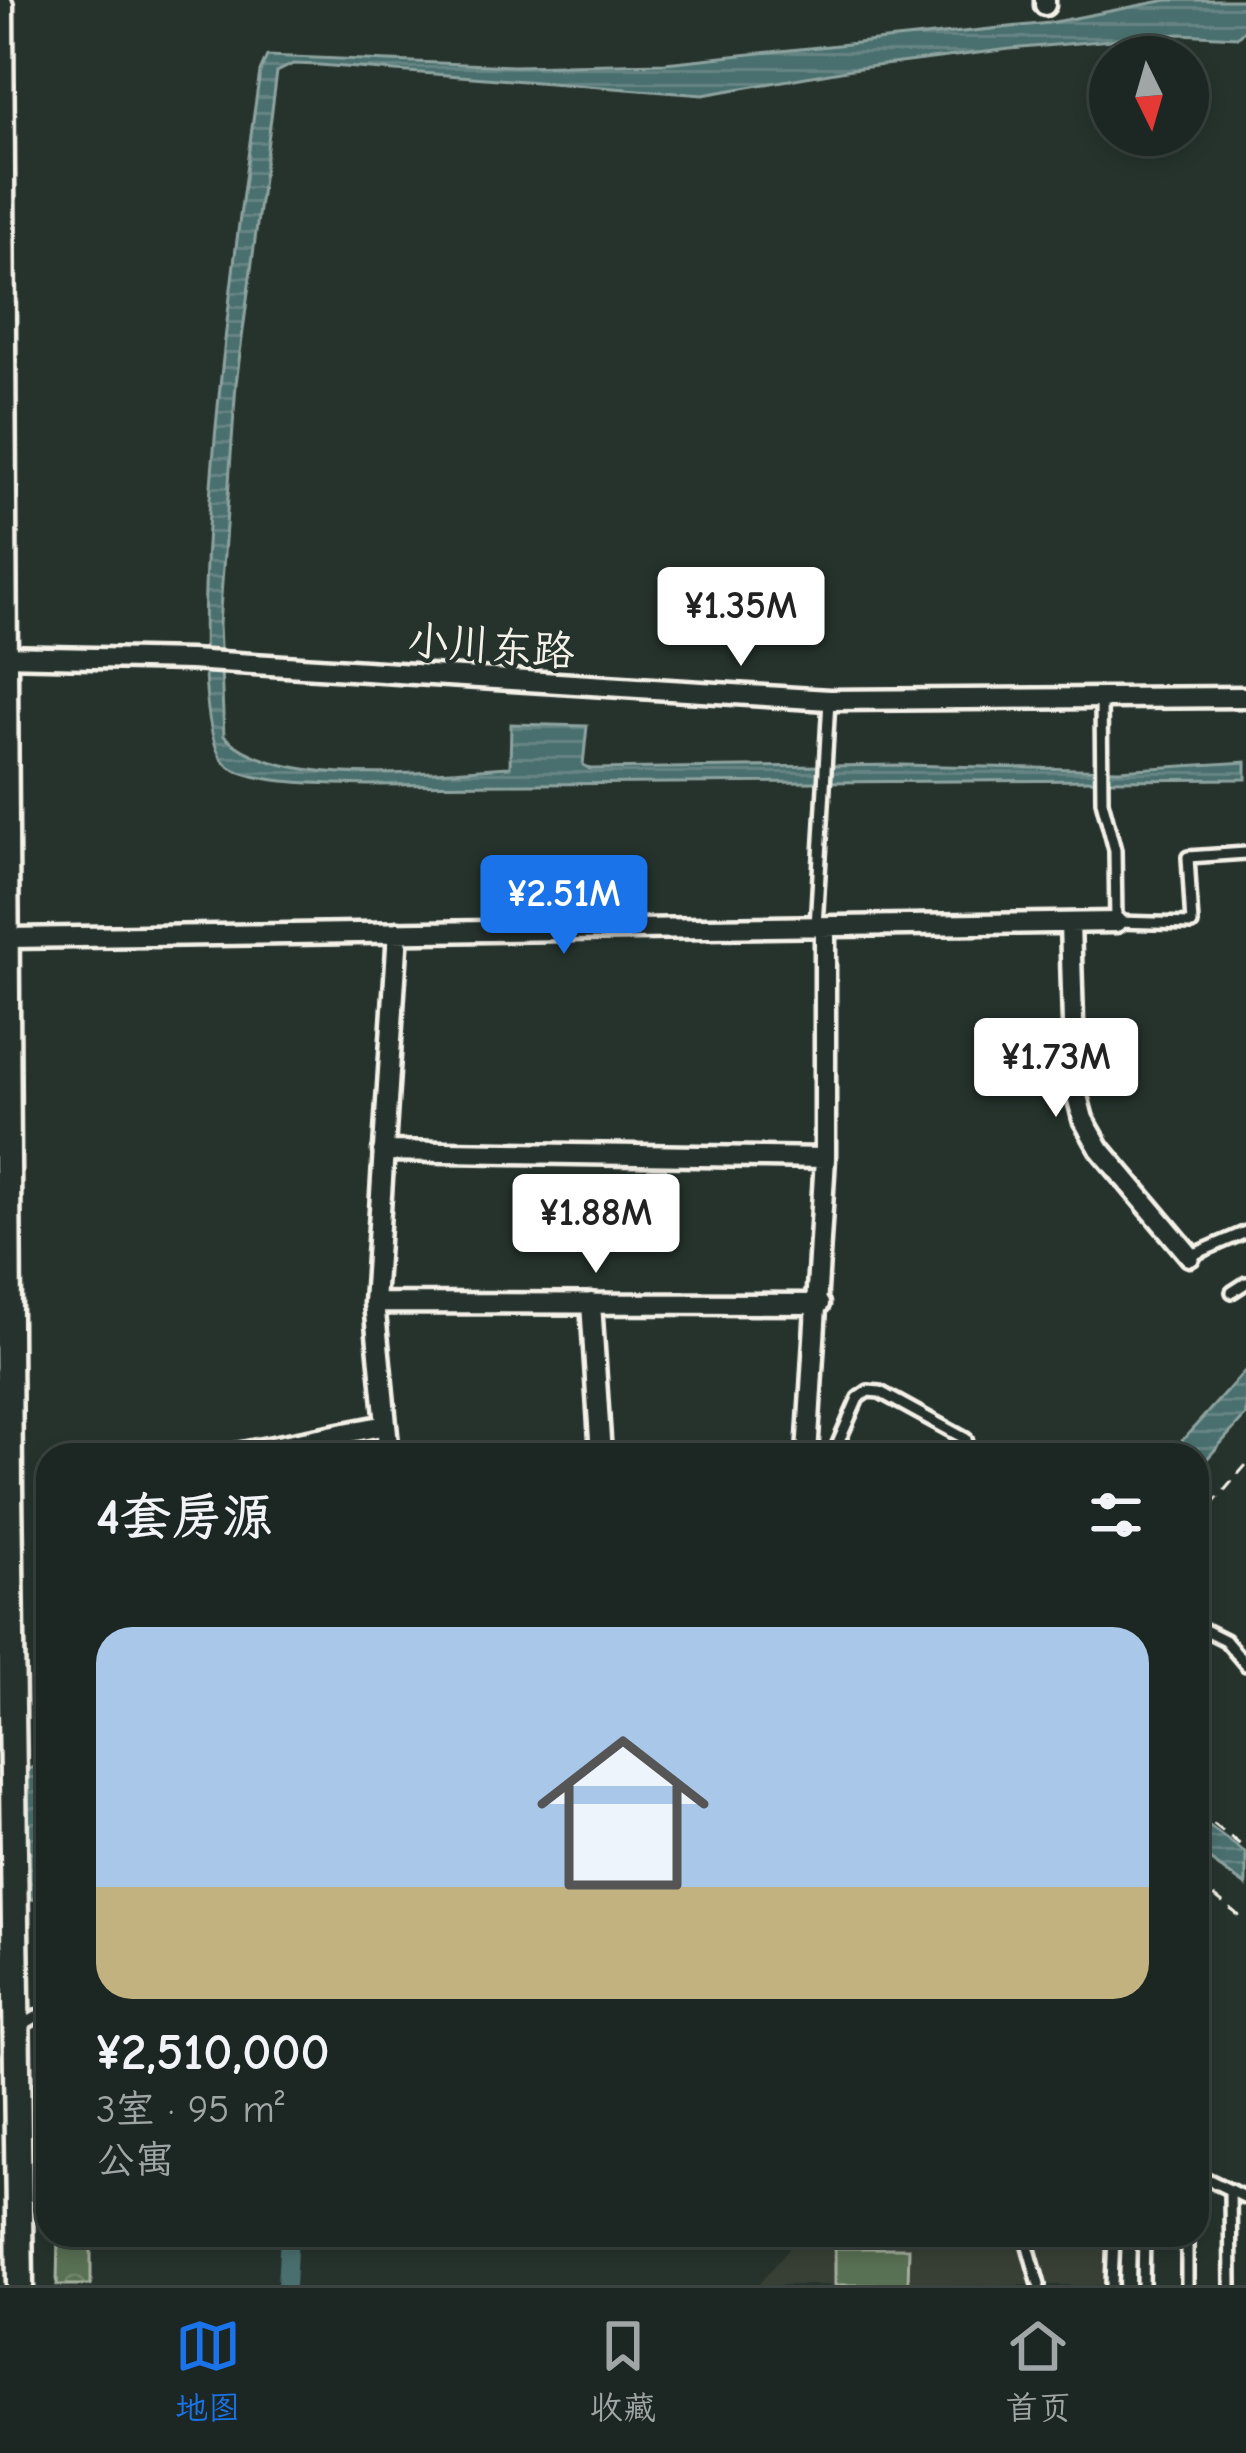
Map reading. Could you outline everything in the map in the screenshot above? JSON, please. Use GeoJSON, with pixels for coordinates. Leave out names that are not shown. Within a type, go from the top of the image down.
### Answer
{"type":"FeatureCollection","features":[{"type":"Feature","properties":{"kind":"main road"},"geometry":{"type":"LineString","coordinates":[[0,12],[1,656],[9,938],[4,1051],[5,1409],[20,2285]]}},
{"type":"Feature","properties":{"kind":"street","name":"小川东路"},"geometry":{"type":"LineString","coordinates":[[1,656],[190,660],[829,700],[1246,697]]}},
{"type":"Feature","properties":{"kind":"street"},"geometry":{"type":"LineString","coordinates":[[9,938],[1117,922]]}},
{"type":"Feature","properties":{"kind":"street"},"geometry":{"type":"LineString","coordinates":[[1070,923],[1075,1088],[1083,1119],[1100,1149],[1190,1256]]}},
{"type":"Feature","properties":{"kind":"street"},"geometry":{"type":"LineString","coordinates":[[808,1443],[825,1158],[820,927]]}},
{"type":"Feature","properties":{"kind":"street"},"geometry":{"type":"LineString","coordinates":[[388,1443],[374,1303],[398,932]]}},
{"type":"Feature","properties":{"kind":"street"},"geometry":{"type":"LineString","coordinates":[[383,1151],[825,1158]]}},
{"type":"Feature","properties":{"kind":"street"},"geometry":{"type":"LineString","coordinates":[[374,1303],[819,1304]]}},
{"type":"Feature","properties":{"kind":"street"},"geometry":{"type":"LineString","coordinates":[[591,1303],[600,1443]]}},
{"type":"Feature","properties":{"kind":"street"},"geometry":{"type":"LineString","coordinates":[[294,1443],[386,1425]]}},
{"type":"Feature","properties":{"kind":"lane"},"geometry":{"type":"LineString","coordinates":[[1101,697],[1102,801],[1115,850],[1117,922],[1192,924],[1188,856],[1246,854]]}},
{"type":"Feature","properties":{"kind":"lane"},"geometry":{"type":"LineString","coordinates":[[820,927],[821,802],[829,700]]}},
{"type":"Feature","properties":{"kind":"lane"},"geometry":{"type":"LineString","coordinates":[[1190,1256],[1246,1232]]}},
{"type":"Feature","properties":{"kind":"lane"},"geometry":{"type":"LineString","coordinates":[[1232,1292],[1246,1283]]}},
{"type":"Feature","properties":{"kind":"lane"},"geometry":{"type":"LineString","coordinates":[[838,1443],[858,1398],[868,1391],[880,1392],[966,1443]]}},
{"type":"Feature","properties":{"kind":"lane"},"geometry":{"type":"LineString","coordinates":[[1209,1632],[1225,1640],[1246,1665]]}},
{"type":"Feature","properties":{"kind":"lane"},"geometry":{"type":"LineString","coordinates":[[16,2029],[36,2017]]}},
{"type":"Feature","properties":{"kind":"lane"},"geometry":{"type":"LineString","coordinates":[[1209,2180],[1246,2198]]}},
{"type":"Feature","properties":{"kind":"lane"},"geometry":{"type":"LineString","coordinates":[[1230,2190],[1232,2285]]}},
{"type":"Feature","properties":{"kind":"lane"},"geometry":{"type":"LineString","coordinates":[[1031,2247],[1040,2285]]}},
{"type":"Feature","properties":{"kind":"lane"},"geometry":{"type":"LineString","coordinates":[[1112,2285],[1114,2247]]}},
{"type":"Feature","properties":{"kind":"lane"},"geometry":{"type":"LineString","coordinates":[[1143,2285],[1144,2247]]}},
{"type":"Feature","properties":{"kind":"lane"},"geometry":{"type":"LineString","coordinates":[[1187,2247],[1187,2285]]}},
{"type":"Feature","properties":{"kind":"path"},"geometry":{"type":"LineString","coordinates":[[1209,1508],[1246,1465]]}},
{"type":"Feature","properties":{"kind":"path"},"geometry":{"type":"LineString","coordinates":[[1209,1820],[1246,1849]]}},
{"type":"Feature","properties":{"kind":"path"},"geometry":{"type":"LineString","coordinates":[[1209,1892],[1246,1921]]}},
{"type":"Feature","properties":{"kind":"shaded area"},"geometry":{"type":"Polygon","coordinates":[[[791,2247],[1123,2247],[1122,2285],[758,2285],[791,2247]]]}},
{"type":"Feature","properties":{"kind":"green space"},"geometry":{"type":"Polygon","coordinates":[[[58,2247],[91,2247],[91,2285],[57,2285],[58,2247]]]}},
{"type":"Feature","properties":{"kind":"green space"},"geometry":{"type":"Polygon","coordinates":[[[835,2248],[909,2248],[908,2285],[835,2285],[835,2248]]]}},
{"type":"Feature","properties":{"kind":"water"},"geometry":{"type":"Polygon","coordinates":[[[1167,0],[1246,0],[1246,28],[1237,37],[1089,36],[1089,42],[852,69],[703,95],[319,65],[293,64],[277,72],[236,384],[219,625],[224,736],[282,765],[360,774],[510,767],[511,724],[587,726],[583,765],[590,769],[900,765],[1119,770],[1246,762],[1246,779],[368,785],[271,780],[225,763],[210,720],[204,643],[207,544],[227,320],[260,72],[267,56],[513,66],[665,63],[1049,23],[1167,0]]]}},
{"type":"Feature","properties":{"kind":"water"},"geometry":{"type":"Polygon","coordinates":[[[1246,1370],[1246,1415],[1209,1457],[1209,1443],[1180,1443],[1246,1370]]]}},
{"type":"Feature","properties":{"kind":"water"},"geometry":{"type":"Polygon","coordinates":[[[36,1766],[36,1899],[0,1900],[0,1781],[36,1766]]]}},
{"type":"Feature","properties":{"kind":"water"},"geometry":{"type":"Polygon","coordinates":[[[1209,1826],[1246,1853],[1246,1886],[1209,1860],[1209,1826]]]}},
{"type":"Feature","properties":{"kind":"waterway"},"geometry":{"type":"LineString","coordinates":[[286,2285],[288,2247]]}}]}
